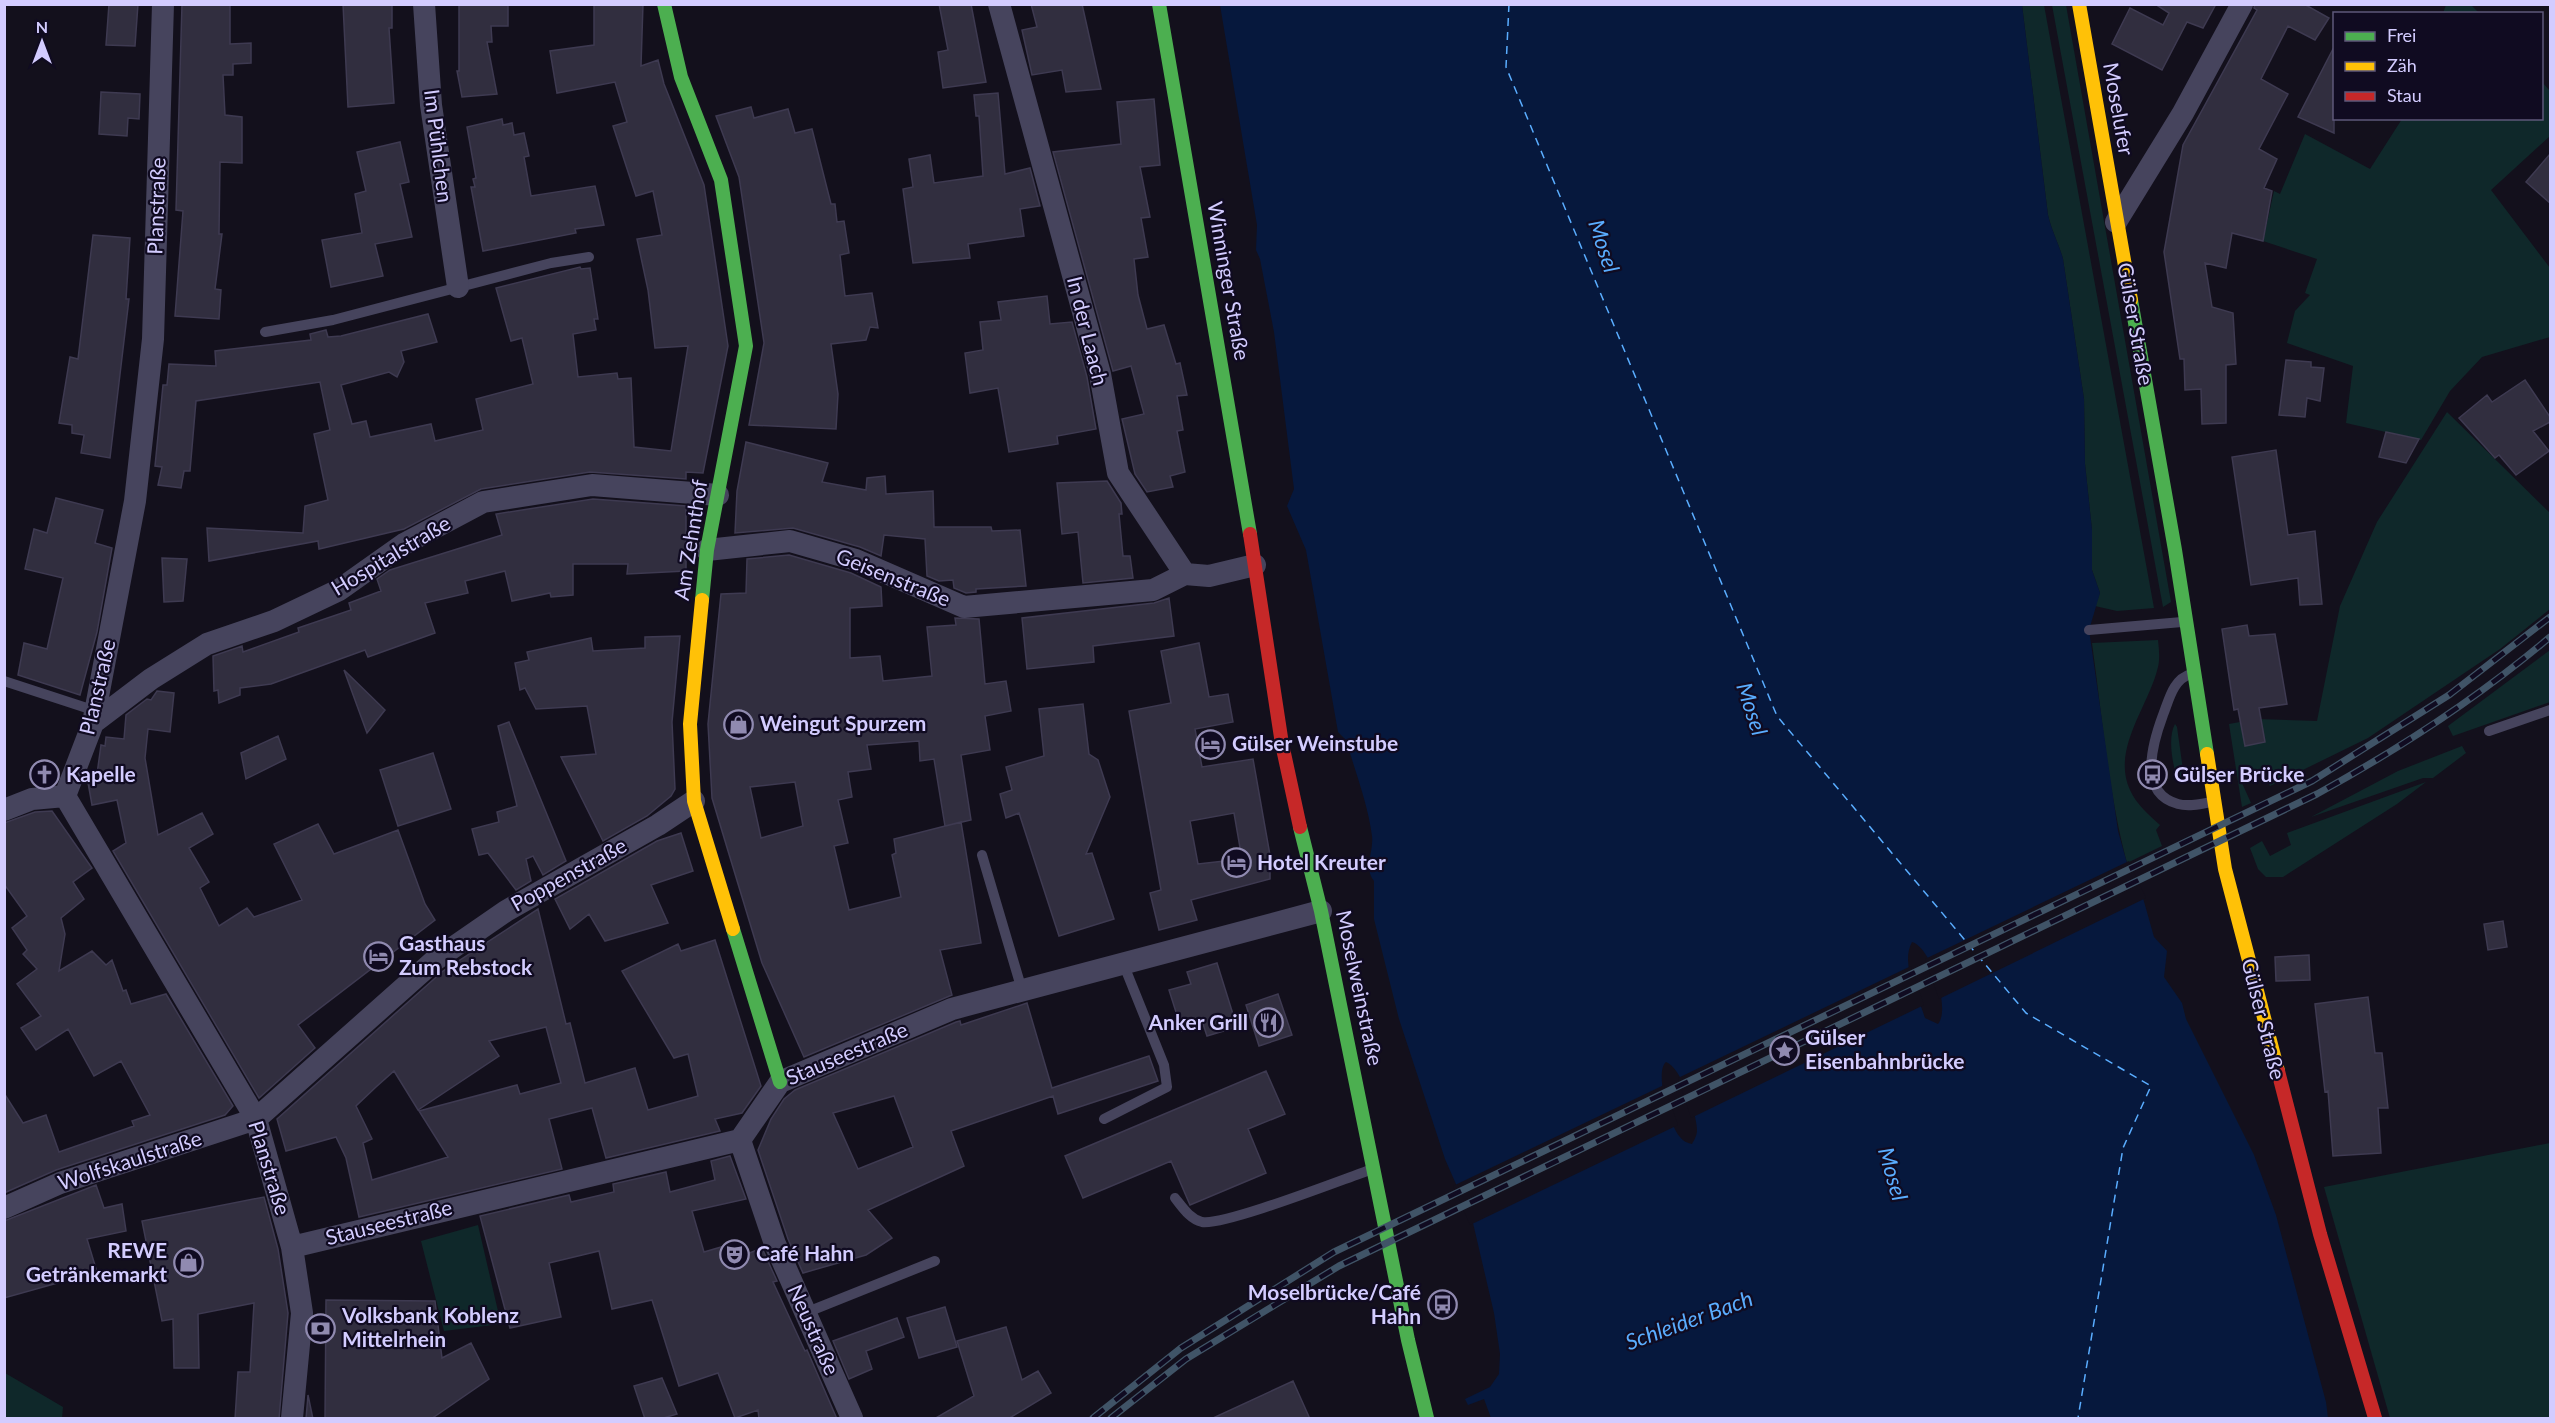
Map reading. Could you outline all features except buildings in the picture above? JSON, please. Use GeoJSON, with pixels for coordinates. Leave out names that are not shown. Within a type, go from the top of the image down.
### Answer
{"type":"FeatureCollection","features":[{"type":"Feature","properties":{"kind":"main road","name":"Am Zehnthof"},"geometry":{"type":"LineString","coordinates":[[664,4],[681,77],[721,180],[746,346],[707,550],[690,724],[694,801],[780,1082]]}},
{"type":"Feature","properties":{"kind":"main road","name":"Winninger Straße"},"geometry":{"type":"LineString","coordinates":[[1159,4],[1255,565]]}},
{"type":"Feature","properties":{"kind":"main road","name":"Moselufer"},"geometry":{"type":"LineString","coordinates":[[2079,4],[2116,222]]}},
{"type":"Feature","properties":{"kind":"main road","name":"Gülser Straße"},"geometry":{"type":"LineString","coordinates":[[2116,222],[2187,622],[2225,869],[2320,1234],[2375,1419]]}},
{"type":"Feature","properties":{"kind":"main road","name":"Moselweinstraße"},"geometry":{"type":"LineString","coordinates":[[1255,565],[1282,744],[1306,855],[1322,911],[1423,1415]]}},
{"type":"Feature","properties":{"kind":"street","name":"Planstraße"},"geometry":{"type":"LineString","coordinates":[[163,4],[153,339],[135,501],[94,717],[65,796],[256,1119],[292,1247],[302,1313],[292,1419]]}},
{"type":"Feature","properties":{"kind":"street","name":"Im Pühlchen"},"geometry":{"type":"LineString","coordinates":[[424,4],[431,105],[458,287]]}},
{"type":"Feature","properties":{"kind":"street","name":"In der Laach"},"geometry":{"type":"LineString","coordinates":[[999,4],[1100,374],[1119,473],[1185,574]]}},
{"type":"Feature","properties":{"kind":"street"},"geometry":{"type":"LineString","coordinates":[[2116,222],[2183,113],[2242,4]]}},
{"type":"Feature","properties":{"kind":"street","name":"Hospitalstraße"},"geometry":{"type":"LineString","coordinates":[[94,717],[207,644],[274,621],[339,590],[404,544],[483,502],[592,485],[718,495]]}},
{"type":"Feature","properties":{"kind":"street","name":"Geisenstraße"},"geometry":{"type":"LineString","coordinates":[[707,550],[790,541],[856,560],[964,607],[1154,590],[1185,574]]}},
{"type":"Feature","properties":{"kind":"street"},"geometry":{"type":"LineString","coordinates":[[1185,574],[1209,576],[1255,565]]}},
{"type":"Feature","properties":{"kind":"street"},"geometry":{"type":"LineString","coordinates":[[4,810],[32,799],[65,796]]}},
{"type":"Feature","properties":{"kind":"street","name":"Poppenstraße"},"geometry":{"type":"LineString","coordinates":[[256,1119],[435,960],[506,910],[657,825],[694,801]]}},
{"type":"Feature","properties":{"kind":"street","name":"Stauseestraße"},"geometry":{"type":"LineString","coordinates":[[292,1247],[740,1140],[780,1082],[952,1009],[1322,911]]}},
{"type":"Feature","properties":{"kind":"street","name":"Wolfskaulstraße"},"geometry":{"type":"LineString","coordinates":[[4,1208],[60,1183],[256,1119]]}},
{"type":"Feature","properties":{"kind":"street","name":"Neustraße"},"geometry":{"type":"LineString","coordinates":[[740,1140],[775,1245],[852,1419]]}},
{"type":"Feature","properties":{"kind":"lane"},"geometry":{"type":"LineString","coordinates":[[265,332],[333,320],[552,263],[589,257]]}},
{"type":"Feature","properties":{"kind":"lane"},"geometry":{"type":"LineString","coordinates":[[2089,630],[2187,622]]}},
{"type":"Feature","properties":{"kind":"lane"},"geometry":{"type":"LineString","coordinates":[[2195,673],[2180,679],[2173,691],[2154,741],[2151,765],[2157,788],[2169,800],[2184,805],[2214,802]]}},
{"type":"Feature","properties":{"kind":"lane"},"geometry":{"type":"LineString","coordinates":[[4,681],[94,717]]}},
{"type":"Feature","properties":{"kind":"lane"},"geometry":{"type":"LineString","coordinates":[[2489,731],[2550,710]]}},
{"type":"Feature","properties":{"kind":"lane"},"geometry":{"type":"LineString","coordinates":[[982,855],[1022,990]]}},
{"type":"Feature","properties":{"kind":"lane"},"geometry":{"type":"LineString","coordinates":[[1104,1119],[1167,1087],[1164,1065],[1124,963]]}},
{"type":"Feature","properties":{"kind":"lane"},"geometry":{"type":"LineString","coordinates":[[1175,1198],[1194,1220],[1206,1222],[1236,1216],[1374,1169]]}},
{"type":"Feature","properties":{"kind":"lane"},"geometry":{"type":"LineString","coordinates":[[805,1313],[934,1261]]}},
{"type":"Feature","properties":{"kind":"green space"},"geometry":{"type":"Polygon","coordinates":[[[2022,5],[2044,5],[2154,608],[2117,611],[2095,606],[2100,593],[2092,570],[2092,530],[2085,464],[2084,399],[2063,259],[2048,215],[2022,5]]]}},
{"type":"Feature","properties":{"kind":"green space"},"geometry":{"type":"Polygon","coordinates":[[[2052,5],[2066,5],[2171,602],[2163,607],[2052,5]]]}},
{"type":"Feature","properties":{"kind":"green space"},"geometry":{"type":"Polygon","coordinates":[[[2446,5],[2471,5],[2478,12],[2443,12],[2446,5]]]}},
{"type":"Feature","properties":{"kind":"green space"},"geometry":{"type":"Polygon","coordinates":[[[2543,83],[2550,91],[2550,136],[2491,190],[2550,268],[2550,337],[2482,357],[2450,391],[2421,440],[2346,423],[2353,366],[2287,343],[2295,311],[2310,295],[2305,293],[2317,259],[2263,241],[2274,191],[2280,194],[2305,134],[2370,169],[2401,120],[2543,120],[2543,83]]]}},
{"type":"Feature","properties":{"kind":"green space"},"geometry":{"type":"Polygon","coordinates":[[[2447,412],[2550,513],[2550,609],[2500,649],[2368,738],[2270,786],[2263,772],[2242,783],[2251,803],[2242,807],[2229,724],[2256,719],[2317,721],[2340,606],[2377,522],[2447,412]]]}},
{"type":"Feature","properties":{"kind":"green space"},"geometry":{"type":"Polygon","coordinates":[[[2158,640],[2158,667],[2128,743],[2125,775],[2136,800],[2160,825],[2156,830],[2162,846],[2127,863],[2110,781],[2092,643],[2158,640]]]}},
{"type":"Feature","properties":{"kind":"green space"},"geometry":{"type":"Polygon","coordinates":[[[2550,650],[2550,702],[2453,736],[2448,726],[2550,650]]]}},
{"type":"Feature","properties":{"kind":"green space"},"geometry":{"type":"Polygon","coordinates":[[[2175,724],[2185,784],[2179,783],[2173,761],[2171,737],[2175,724]]]}},
{"type":"Feature","properties":{"kind":"green space"},"geometry":{"type":"Polygon","coordinates":[[[2462,746],[2466,753],[2433,778],[2423,778],[2311,817],[2398,771],[2462,746]]]}},
{"type":"Feature","properties":{"kind":"green space"},"geometry":{"type":"Polygon","coordinates":[[[2426,782],[2397,804],[2283,877],[2266,877],[2258,869],[2250,848],[2262,841],[2270,856],[2291,845],[2287,833],[2426,782]]]}},
{"type":"Feature","properties":{"kind":"green space"},"geometry":{"type":"Polygon","coordinates":[[[2550,1143],[2550,1418],[2390,1418],[2324,1187],[2550,1143]]]}},
{"type":"Feature","properties":{"kind":"green space"},"geometry":{"type":"Polygon","coordinates":[[[478,1225],[501,1324],[444,1331],[421,1241],[478,1225]]]}},
{"type":"Feature","properties":{"kind":"green space"},"geometry":{"type":"Polygon","coordinates":[[[5,1373],[63,1407],[62,1418],[5,1418],[5,1373]]]}},
{"type":"Feature","properties":{"kind":"water"},"geometry":{"type":"Polygon","coordinates":[[[1220,5],[2022,5],[2048,215],[2063,259],[2084,399],[2085,464],[2092,530],[2092,570],[2100,593],[2089,630],[2118,831],[2127,863],[2143,898],[2154,937],[2167,951],[2164,977],[2182,1003],[2186,1019],[2254,1155],[2276,1215],[2326,1402],[2328,1418],[1491,1418],[1484,1399],[1468,1405],[1465,1399],[1490,1387],[1499,1374],[1500,1354],[1494,1313],[1473,1223],[1445,1159],[1399,1019],[1374,919],[1374,881],[1369,870],[1372,842],[1370,824],[1346,740],[1338,732],[1306,550],[1287,506],[1294,489],[1274,332],[1260,259],[1256,250],[1257,225],[1220,5]],[[1912,942],[1908,960],[1911,980],[1925,1018],[1938,1024],[1942,1006],[1937,979],[1926,955],[1919,946],[1912,942]],[[1666,1062],[1662,1076],[1668,1111],[1680,1137],[1692,1144],[1697,1130],[1691,1103],[1677,1072],[1666,1062]]]}},
{"type":"Feature","properties":{"kind":"pier"},"geometry":{"type":"Polygon","coordinates":[[[2129,861],[2146,898],[1939,999],[1925,959],[2129,861]]]}},
{"type":"Feature","properties":{"kind":"pier"},"geometry":{"type":"Polygon","coordinates":[[[1911,966],[1924,1005],[1691,1118],[1678,1078],[1911,966]]]}},
{"type":"Feature","properties":{"kind":"pier"},"geometry":{"type":"Polygon","coordinates":[[[1664,1085],[1678,1125],[1470,1225],[1453,1186],[1664,1085]]]}},
{"type":"Feature","properties":{"kind":"ferry route"},"geometry":{"type":"LineString","coordinates":[[1509,4],[1506,67],[1777,716],[2026,1013],[2151,1086],[2123,1148],[2078,1418]]}},
{"type":"Feature","properties":{"kind":"railway"},"geometry":{"type":"LineString","coordinates":[[1093,1418],[1181,1348],[1334,1252],[2312,781],[2449,695],[2550,617]]}},
{"type":"Feature","properties":{"kind":"railway"},"geometry":{"type":"LineString","coordinates":[[1111,1418],[1186,1359],[1339,1266],[2317,794],[2438,721],[2495,681],[2550,637]]}},
{"type":"Feature","properties":{"kind":"traffic: fast"},"geometry":{"type":"LineString","coordinates":[[664,4],[681,77],[721,180],[746,346],[707,550],[702,600]]}},
{"type":"Feature","properties":{"kind":"traffic: fast"},"geometry":{"type":"LineString","coordinates":[[1159,4],[1250,534]]}},
{"type":"Feature","properties":{"kind":"traffic: fast"},"geometry":{"type":"LineString","coordinates":[[2131,300],[2175,550],[2207,754]]}},
{"type":"Feature","properties":{"kind":"traffic: fast"},"geometry":{"type":"LineString","coordinates":[[1300,827],[1321,911],[1408,1340],[1427,1418]]}},
{"type":"Feature","properties":{"kind":"traffic: fast"},"geometry":{"type":"LineString","coordinates":[[733,929],[780,1082]]}},
{"type":"Feature","properties":{"kind":"traffic: slow"},"geometry":{"type":"LineString","coordinates":[[2079,4],[2131,300]]}},
{"type":"Feature","properties":{"kind":"traffic: slow"},"geometry":{"type":"LineString","coordinates":[[702,600],[690,724],[694,801],[733,929]]}},
{"type":"Feature","properties":{"kind":"traffic: slow"},"geometry":{"type":"LineString","coordinates":[[2207,754],[2225,869],[2278,1071]]}},
{"type":"Feature","properties":{"kind":"traffic: jam"},"geometry":{"type":"LineString","coordinates":[[1250,534],[1282,744],[1300,827]]}},
{"type":"Feature","properties":{"kind":"traffic: jam"},"geometry":{"type":"LineString","coordinates":[[2278,1071],[2320,1234],[2375,1418]]}},
{"type":"Feature","properties":{"kind":"place","name":"Weingut Spurzem"},"geometry":{"type":"Point","coordinates":[739,724]}},
{"type":"Feature","properties":{"kind":"place","name":"Gülser Weinstube"},"geometry":{"type":"Point","coordinates":[1211,744]}},
{"type":"Feature","properties":{"kind":"place","name":"Kapelle"},"geometry":{"type":"Point","coordinates":[45,775]}},
{"type":"Feature","properties":{"kind":"place","name":"Gülser Brücke"},"geometry":{"type":"Point","coordinates":[2153,775]}},
{"type":"Feature","properties":{"kind":"place","name":"Hotel Kreuter"},"geometry":{"type":"Point","coordinates":[1236,863]}},
{"type":"Feature","properties":{"kind":"place","name":"Gasthaus Zum Rebstock"},"geometry":{"type":"Point","coordinates":[378,956]}},
{"type":"Feature","properties":{"kind":"place","name":"Anker Grill"},"geometry":{"type":"Point","coordinates":[1269,1023]}},
{"type":"Feature","properties":{"kind":"place","name":"Gülser Eisenbahnbrücke"},"geometry":{"type":"Point","coordinates":[1784,1050]}},
{"type":"Feature","properties":{"kind":"place","name":"Café Hahn"},"geometry":{"type":"Point","coordinates":[735,1254]}},
{"type":"Feature","properties":{"kind":"place","name":"REWE Getränkemarkt"},"geometry":{"type":"Point","coordinates":[188,1263]}},
{"type":"Feature","properties":{"kind":"place","name":"Moselbrücke/Café Hahn"},"geometry":{"type":"Point","coordinates":[1442,1305]}},
{"type":"Feature","properties":{"kind":"place","name":"Volksbank Koblenz Mittelrhein"},"geometry":{"type":"Point","coordinates":[321,1328]}},
{"type":"Feature","properties":{"kind":"water label","name":"Mosel"},"geometry":{"type":"Point","coordinates":[1604,246]}},
{"type":"Feature","properties":{"kind":"water label","name":"Mosel"},"geometry":{"type":"Point","coordinates":[1752,709]}},
{"type":"Feature","properties":{"kind":"water label","name":"Mosel"},"geometry":{"type":"Point","coordinates":[1893,1174]}},
{"type":"Feature","properties":{"kind":"water label","name":"Schleider Bach"},"geometry":{"type":"Point","coordinates":[1689,1320]}}]}
